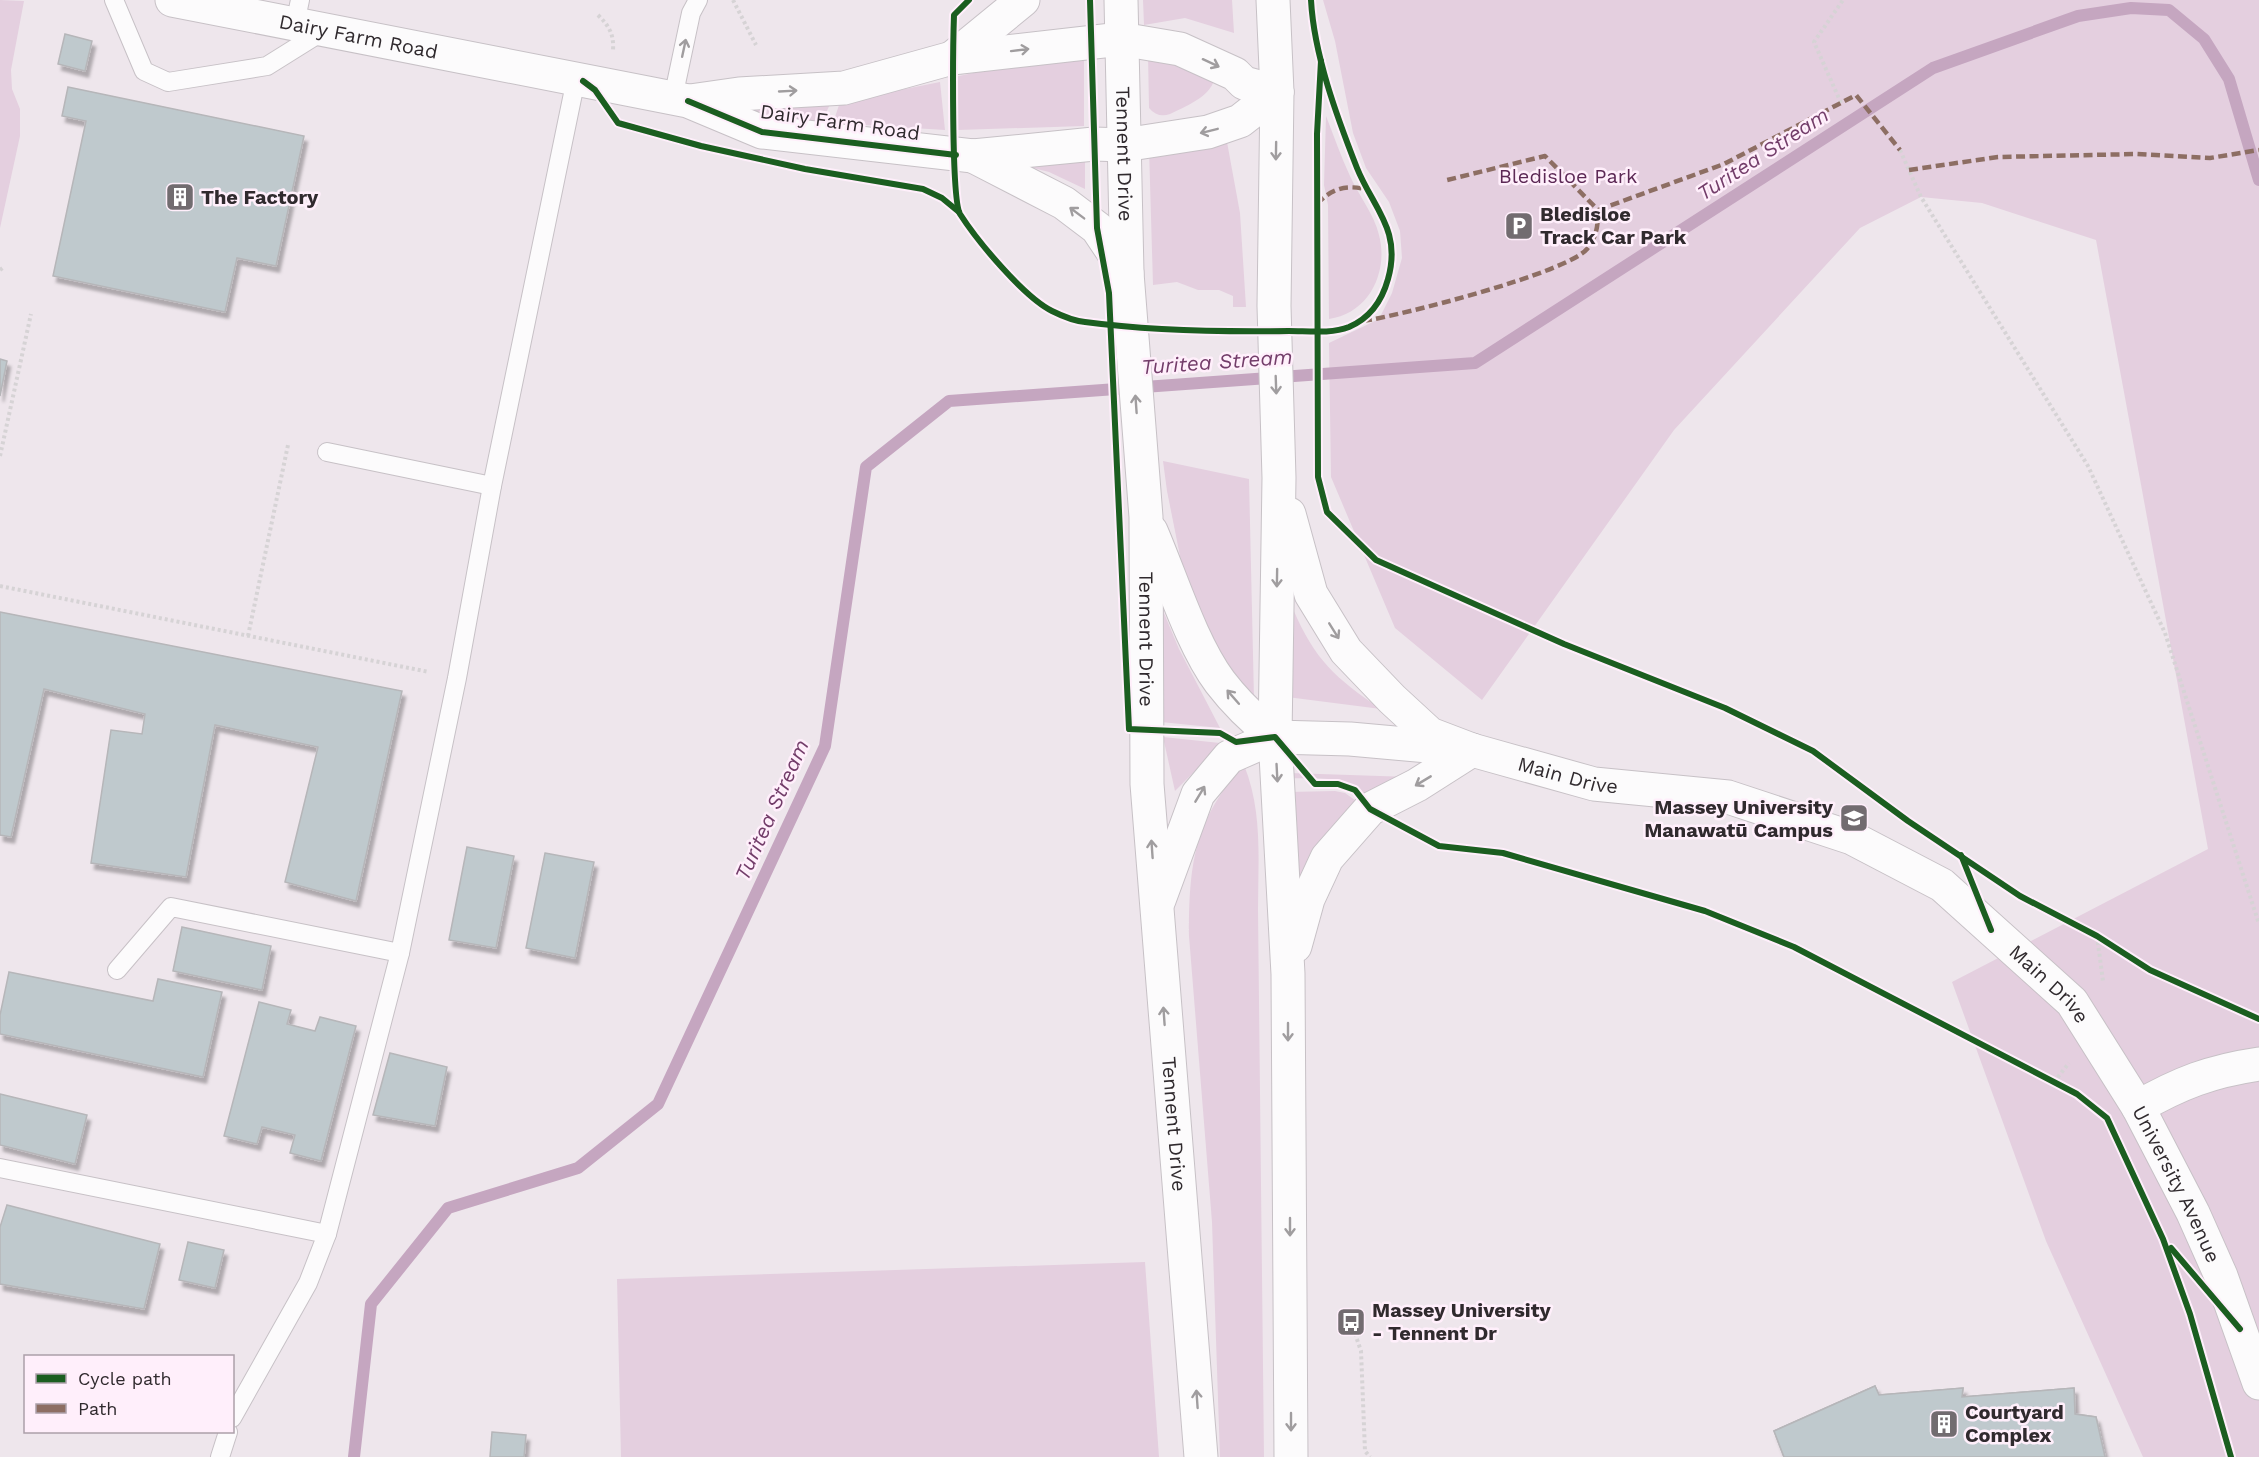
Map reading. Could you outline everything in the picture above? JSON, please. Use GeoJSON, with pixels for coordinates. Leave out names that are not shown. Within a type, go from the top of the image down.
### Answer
{"type":"FeatureCollection","features":[{"type":"Feature","properties":{"kind":"main road","name":"Dairy Farm Road"},"geometry":{"type":"LineString","coordinates":[[172,0],[307,18],[576,79],[680,99],[762,132],[973,156],[1094,144],[1124,145],[1208,132],[1240,121],[1277,92]]}},
{"type":"Feature","properties":{"kind":"main road","name":"Dairy Farm Road"},"geometry":{"type":"LineString","coordinates":[[952,58],[1023,0]]}},
{"type":"Feature","properties":{"kind":"main road","name":"Tennent Drive"},"geometry":{"type":"LineString","coordinates":[[1120,0],[1128,282],[1146,518],[1146,751],[1156,907],[1201,1457]]}},
{"type":"Feature","properties":{"kind":"main road"},"geometry":{"type":"LineString","coordinates":[[1273,0],[1277,92],[1274,306],[1279,478],[1275,737],[1288,974],[1291,1457]]}},
{"type":"Feature","properties":{"kind":"main road","name":"Dairy Farm Road"},"geometry":{"type":"LineString","coordinates":[[680,99],[844,88],[952,58],[1121,39],[1180,49],[1236,74],[1244,83],[1277,92]]}},
{"type":"Feature","properties":{"kind":"main road","name":"Dairy Farm Road"},"geometry":{"type":"LineString","coordinates":[[973,156],[1064,203],[1096,228],[1128,282]]}},
{"type":"Feature","properties":{"kind":"main road"},"geometry":{"type":"LineString","coordinates":[[1279,478],[1311,594],[1346,651],[1392,699],[1430,734],[1472,750]]}},
{"type":"Feature","properties":{"kind":"main road"},"geometry":{"type":"LineString","coordinates":[[1146,518],[1200,647],[1219,681],[1252,719],[1275,737]]}},
{"type":"Feature","properties":{"kind":"main road"},"geometry":{"type":"LineString","coordinates":[[1156,907],[1198,794],[1228,758],[1275,737]]}},
{"type":"Feature","properties":{"kind":"main road","name":"Main Drive"},"geometry":{"type":"LineString","coordinates":[[1275,737],[1350,739],[1472,750],[1594,784],[1728,797],[1852,838],[1942,885],[2072,1002],[2138,1107]]}},
{"type":"Feature","properties":{"kind":"main road"},"geometry":{"type":"LineString","coordinates":[[1288,974],[1308,899],[1327,858],[1370,809],[1417,785],[1472,750]]}},
{"type":"Feature","properties":{"kind":"main road","name":"University Avenue"},"geometry":{"type":"LineString","coordinates":[[2259,1064],[2219,1070],[2191,1080],[2138,1107],[2193,1213],[2217,1266],[2259,1383]]}},
{"type":"Feature","properties":{"kind":"lane"},"geometry":{"type":"LineString","coordinates":[[114,0],[144,71],[168,81],[267,66],[307,18]]}},
{"type":"Feature","properties":{"kind":"lane"},"geometry":{"type":"LineString","coordinates":[[680,99],[691,13],[698,0]]}},
{"type":"Feature","properties":{"kind":"lane"},"geometry":{"type":"LineString","coordinates":[[234,1414],[308,1284],[327,1234],[400,953],[457,678],[492,486],[576,79]]}},
{"type":"Feature","properties":{"kind":"lane"},"geometry":{"type":"LineString","coordinates":[[327,452],[492,486]]}},
{"type":"Feature","properties":{"kind":"lane"},"geometry":{"type":"LineString","coordinates":[[117,970],[171,907],[400,953]]}},
{"type":"Feature","properties":{"kind":"lane"},"geometry":{"type":"LineString","coordinates":[[0,1168],[327,1234]]}},
{"type":"Feature","properties":{"kind":"lane"},"geometry":{"type":"LineString","coordinates":[[219,1457],[227,1433]]}},
{"type":"Feature","properties":{"kind":"path"},"geometry":{"type":"LineString","coordinates":[[733,0],[756,45]]}},
{"type":"Feature","properties":{"kind":"path"},"geometry":{"type":"LineString","coordinates":[[1841,103],[1814,42],[1843,0]]}},
{"type":"Feature","properties":{"kind":"path"},"geometry":{"type":"LineString","coordinates":[[598,15],[609,26],[613,36],[612,54]]}},
{"type":"Feature","properties":{"kind":"path"},"geometry":{"type":"LineString","coordinates":[[1900,150],[1921,197],[2088,466],[2165,633],[2259,924]]}},
{"type":"Feature","properties":{"kind":"path"},"geometry":{"type":"LineString","coordinates":[[0,270],[4,267]]}},
{"type":"Feature","properties":{"kind":"path"},"geometry":{"type":"LineString","coordinates":[[0,456],[31,314]]}},
{"type":"Feature","properties":{"kind":"path"},"geometry":{"type":"LineString","coordinates":[[248,636],[288,445]]}},
{"type":"Feature","properties":{"kind":"path"},"geometry":{"type":"LineString","coordinates":[[0,586],[457,678]]}},
{"type":"Feature","properties":{"kind":"path"},"geometry":{"type":"LineString","coordinates":[[2087,931],[2106,942]]}},
{"type":"Feature","properties":{"kind":"path"},"geometry":{"type":"LineString","coordinates":[[2097,936],[2104,988]]}},
{"type":"Feature","properties":{"kind":"path"},"geometry":{"type":"LineString","coordinates":[[2054,1082],[2070,1062]]}},
{"type":"Feature","properties":{"kind":"path"},"geometry":{"type":"LineString","coordinates":[[2044,1076],[2062,1086]]}},
{"type":"Feature","properties":{"kind":"path"},"geometry":{"type":"LineString","coordinates":[[1351,1322],[1361,1351],[1365,1451],[1370,1457]]}},
{"type":"Feature","properties":{"kind":"green space"},"geometry":{"type":"Polygon","coordinates":[[[0,0],[24,1],[11,70],[12,89],[20,109],[20,136],[0,228],[0,0]]]}},
{"type":"Feature","properties":{"kind":"green space"},"geometry":{"type":"Polygon","coordinates":[[[1143,0],[1232,0],[1234,33],[1185,18],[1144,25],[1143,0]]]}},
{"type":"Feature","properties":{"kind":"green space","name":"Bledisloe Park"},"geometry":{"type":"Polygon","coordinates":[[[1323,0],[2259,0],[2259,1457],[2143,1457],[2046,1241],[1952,982],[2208,849],[2096,240],[1982,203],[1921,197],[1860,228],[1674,430],[1482,700],[1395,628],[1331,477],[1329,343],[1379,319],[1392,293],[1402,258],[1400,231],[1389,202],[1366,168],[1353,133],[1335,41],[1323,0]]]}},
{"type":"Feature","properties":{"kind":"green space"},"geometry":{"type":"Polygon","coordinates":[[[1148,54],[1214,80],[1212,86],[1196,101],[1182,108],[1167,115],[1156,114],[1149,108],[1148,54]]]}},
{"type":"Feature","properties":{"kind":"green space"},"geometry":{"type":"Polygon","coordinates":[[[1084,57],[1084,126],[958,130],[954,77],[1022,63],[1084,57]]]}},
{"type":"Feature","properties":{"kind":"green space"},"geometry":{"type":"Polygon","coordinates":[[[940,82],[945,130],[833,123],[840,102],[940,82]]]}},
{"type":"Feature","properties":{"kind":"green space"},"geometry":{"type":"Polygon","coordinates":[[[830,104],[822,122],[733,110],[830,104]]]}},
{"type":"Feature","properties":{"kind":"green space"},"geometry":{"type":"Polygon","coordinates":[[[1326,116],[1350,176],[1374,220],[1381,249],[1378,277],[1365,300],[1343,316],[1329,319],[1328,205],[1324,185],[1326,116]]]}},
{"type":"Feature","properties":{"kind":"green space"},"geometry":{"type":"Polygon","coordinates":[[[1227,142],[1240,213],[1246,307],[1233,307],[1233,296],[1219,290],[1198,290],[1177,282],[1153,285],[1149,148],[1227,142]]]}},
{"type":"Feature","properties":{"kind":"green space"},"geometry":{"type":"Polygon","coordinates":[[[1085,156],[1085,189],[1049,172],[1017,164],[1085,156]]]}},
{"type":"Feature","properties":{"kind":"green space"},"geometry":{"type":"Polygon","coordinates":[[[1163,461],[1249,479],[1254,699],[1226,668],[1184,576],[1163,461]]]}},
{"type":"Feature","properties":{"kind":"green space"},"geometry":{"type":"Polygon","coordinates":[[[1156,594],[1179,649],[1220,728],[1161,722],[1156,594]]]}},
{"type":"Feature","properties":{"kind":"green space"},"geometry":{"type":"Polygon","coordinates":[[[1290,609],[1293,609],[1310,642],[1328,666],[1351,687],[1381,709],[1287,697],[1290,609]]]}},
{"type":"Feature","properties":{"kind":"green space"},"geometry":{"type":"Polygon","coordinates":[[[1163,737],[1220,743],[1216,750],[1175,791],[1163,737]]]}},
{"type":"Feature","properties":{"kind":"green space"},"geometry":{"type":"Polygon","coordinates":[[[1244,765],[1257,819],[1259,855],[1264,1457],[1220,1457],[1212,1222],[1189,936],[1189,910],[1193,865],[1205,824],[1227,785],[1244,765]]]}},
{"type":"Feature","properties":{"kind":"green space"},"geometry":{"type":"Polygon","coordinates":[[[1290,773],[1410,777],[1368,797],[1351,784],[1321,778],[1288,778],[1290,773]]]}},
{"type":"Feature","properties":{"kind":"green space"},"geometry":{"type":"Polygon","coordinates":[[[1335,791],[1345,793],[1359,803],[1296,901],[1288,792],[1335,791]]]}},
{"type":"Feature","properties":{"kind":"green space"},"geometry":{"type":"Polygon","coordinates":[[[1145,1262],[1159,1457],[621,1457],[617,1279],[1145,1262]]]}},
{"type":"Feature","properties":{"kind":"building"},"geometry":{"type":"Polygon","coordinates":[[[65,34],[92,41],[85,71],[58,64],[65,34]]]}},
{"type":"Feature","properties":{"kind":"building","name":"The Factory"},"geometry":{"type":"Polygon","coordinates":[[[68,87],[304,136],[276,266],[237,258],[225,312],[53,276],[86,121],[62,116],[68,87]]]}},
{"type":"Feature","properties":{"kind":"building"},"geometry":{"type":"Polygon","coordinates":[[[0,359],[7,361],[0,396],[0,359]]]}},
{"type":"Feature","properties":{"kind":"building"},"geometry":{"type":"Polygon","coordinates":[[[0,612],[402,691],[356,901],[285,882],[318,747],[215,725],[186,877],[91,863],[111,730],[142,734],[145,714],[44,689],[11,837],[0,835],[0,612]]]}},
{"type":"Feature","properties":{"kind":"building"},"geometry":{"type":"Polygon","coordinates":[[[467,847],[514,856],[496,948],[449,940],[467,847]]]}},
{"type":"Feature","properties":{"kind":"building"},"geometry":{"type":"Polygon","coordinates":[[[545,853],[594,862],[575,958],[526,948],[545,853]]]}},
{"type":"Feature","properties":{"kind":"building"},"geometry":{"type":"Polygon","coordinates":[[[182,927],[271,946],[262,990],[173,971],[182,927]]]}},
{"type":"Feature","properties":{"kind":"building"},"geometry":{"type":"Polygon","coordinates":[[[9,972],[153,1001],[158,979],[222,992],[203,1077],[0,1034],[0,1015],[9,972]]]}},
{"type":"Feature","properties":{"kind":"building"},"geometry":{"type":"Polygon","coordinates":[[[259,1002],[291,1010],[287,1024],[315,1031],[320,1017],[356,1026],[321,1161],[290,1153],[295,1135],[262,1127],[257,1144],[224,1136],[259,1002]]]}},
{"type":"Feature","properties":{"kind":"building"},"geometry":{"type":"Polygon","coordinates":[[[390,1053],[447,1067],[435,1126],[373,1115],[390,1053]]]}},
{"type":"Feature","properties":{"kind":"building"},"geometry":{"type":"Polygon","coordinates":[[[0,1094],[87,1115],[75,1164],[0,1145],[0,1094]]]}},
{"type":"Feature","properties":{"kind":"building"},"geometry":{"type":"Polygon","coordinates":[[[7,1205],[160,1244],[144,1309],[0,1284],[0,1227],[7,1205]]]}},
{"type":"Feature","properties":{"kind":"building"},"geometry":{"type":"Polygon","coordinates":[[[188,1242],[224,1250],[215,1288],[179,1280],[188,1242]]]}},
{"type":"Feature","properties":{"kind":"building","name":"Courtyard Complex"},"geometry":{"type":"Polygon","coordinates":[[[1875,1386],[1879,1395],[1963,1388],[1962,1397],[2074,1388],[2075,1414],[2096,1417],[2105,1457],[1947,1457],[1946,1452],[1908,1449],[1890,1457],[1784,1457],[1774,1431],[1875,1386]]]}},
{"type":"Feature","properties":{"kind":"building","name":"Courtyard Complex"},"geometry":{"type":"Polygon","coordinates":[[[1875,1386],[1879,1395],[1963,1388],[1962,1397],[2074,1388],[2075,1414],[2096,1417],[2105,1457],[1784,1457],[1774,1431],[1875,1386]]]}},
{"type":"Feature","properties":{"kind":"building"},"geometry":{"type":"Polygon","coordinates":[[[492,1432],[526,1435],[524,1457],[490,1457],[492,1432]]]}},
{"type":"Feature","properties":{"kind":"waterway","name":"Turitea Stream"},"geometry":{"type":"LineString","coordinates":[[354,1457],[371,1304],[448,1208],[578,1168],[658,1104],[825,746],[866,467],[949,401],[1475,363],[1933,68],[2078,16],[2131,8],[2169,10],[2204,39],[2229,79],[2259,180]]}},
{"type":"Feature","properties":{"kind":"marked path"},"geometry":{"type":"LineString","coordinates":[[1598,210],[1724,164],[1856,95],[1900,150]]}},
{"type":"Feature","properties":{"kind":"marked path"},"geometry":{"type":"LineString","coordinates":[[1909,170],[1998,157],[2137,154],[2210,158],[2259,150]]}},
{"type":"Feature","properties":{"kind":"marked path"},"geometry":{"type":"LineString","coordinates":[[1363,321],[1481,292],[1549,270],[1573,259],[1587,249],[1595,235],[1598,210],[1545,156],[1443,181]]}},
{"type":"Feature","properties":{"kind":"marked path"},"geometry":{"type":"LineString","coordinates":[[1317,204],[1328,194],[1340,189],[1353,187],[1368,190]]}},
{"type":"Feature","properties":{"kind":"cycle path"},"geometry":{"type":"LineString","coordinates":[[969,0],[954,15],[953,119],[957,202],[960,214],[978,239],[1015,282],[1052,311],[1077,321],[1187,330],[1327,331],[1349,327],[1363,319],[1374,308],[1388,279],[1391,247],[1384,220],[1357,168],[1334,107],[1317,42],[1311,0]]}},
{"type":"Feature","properties":{"kind":"cycle path"},"geometry":{"type":"LineString","coordinates":[[1090,0],[1097,228],[1109,293],[1129,729],[1220,733],[1236,742],[1275,737],[1315,784],[1338,784],[1355,790],[1370,809],[1439,846],[1503,853],[1705,911],[1794,947],[2077,1094],[2107,1118],[2163,1239],[2190,1314],[2231,1457]]}},
{"type":"Feature","properties":{"kind":"cycle path"},"geometry":{"type":"LineString","coordinates":[[1321,61],[1317,134],[1318,477],[1327,512],[1376,560],[1564,644],[1725,708],[1813,751],[1908,821],[2020,896],[2097,936],[2150,970],[2259,1019]]}},
{"type":"Feature","properties":{"kind":"cycle path"},"geometry":{"type":"LineString","coordinates":[[583,81],[595,90],[618,123],[701,146],[805,169],[923,189],[942,198],[959,212]]}},
{"type":"Feature","properties":{"kind":"cycle path"},"geometry":{"type":"LineString","coordinates":[[688,101],[762,132],[956,155]]}},
{"type":"Feature","properties":{"kind":"cycle path"},"geometry":{"type":"LineString","coordinates":[[1961,855],[1991,930]]}},
{"type":"Feature","properties":{"kind":"cycle path"},"geometry":{"type":"LineString","coordinates":[[2171,1248],[2240,1329]]}},
{"type":"Feature","properties":{"kind":"place","name":"The Factory"},"geometry":{"type":"Point","coordinates":[180,197]}},
{"type":"Feature","properties":{"kind":"place","name":"Bledisloe Track Car Park"},"geometry":{"type":"Point","coordinates":[1519,226]}},
{"type":"Feature","properties":{"kind":"place","name":"Massey University Manawatū Campus"},"geometry":{"type":"Point","coordinates":[1854,818]}},
{"type":"Feature","properties":{"kind":"place","name":"Massey University - Tennent Dr"},"geometry":{"type":"Point","coordinates":[1351,1322]}},
{"type":"Feature","properties":{"kind":"place","name":"Courtyard Complex"},"geometry":{"type":"Point","coordinates":[1944,1424]}}]}
